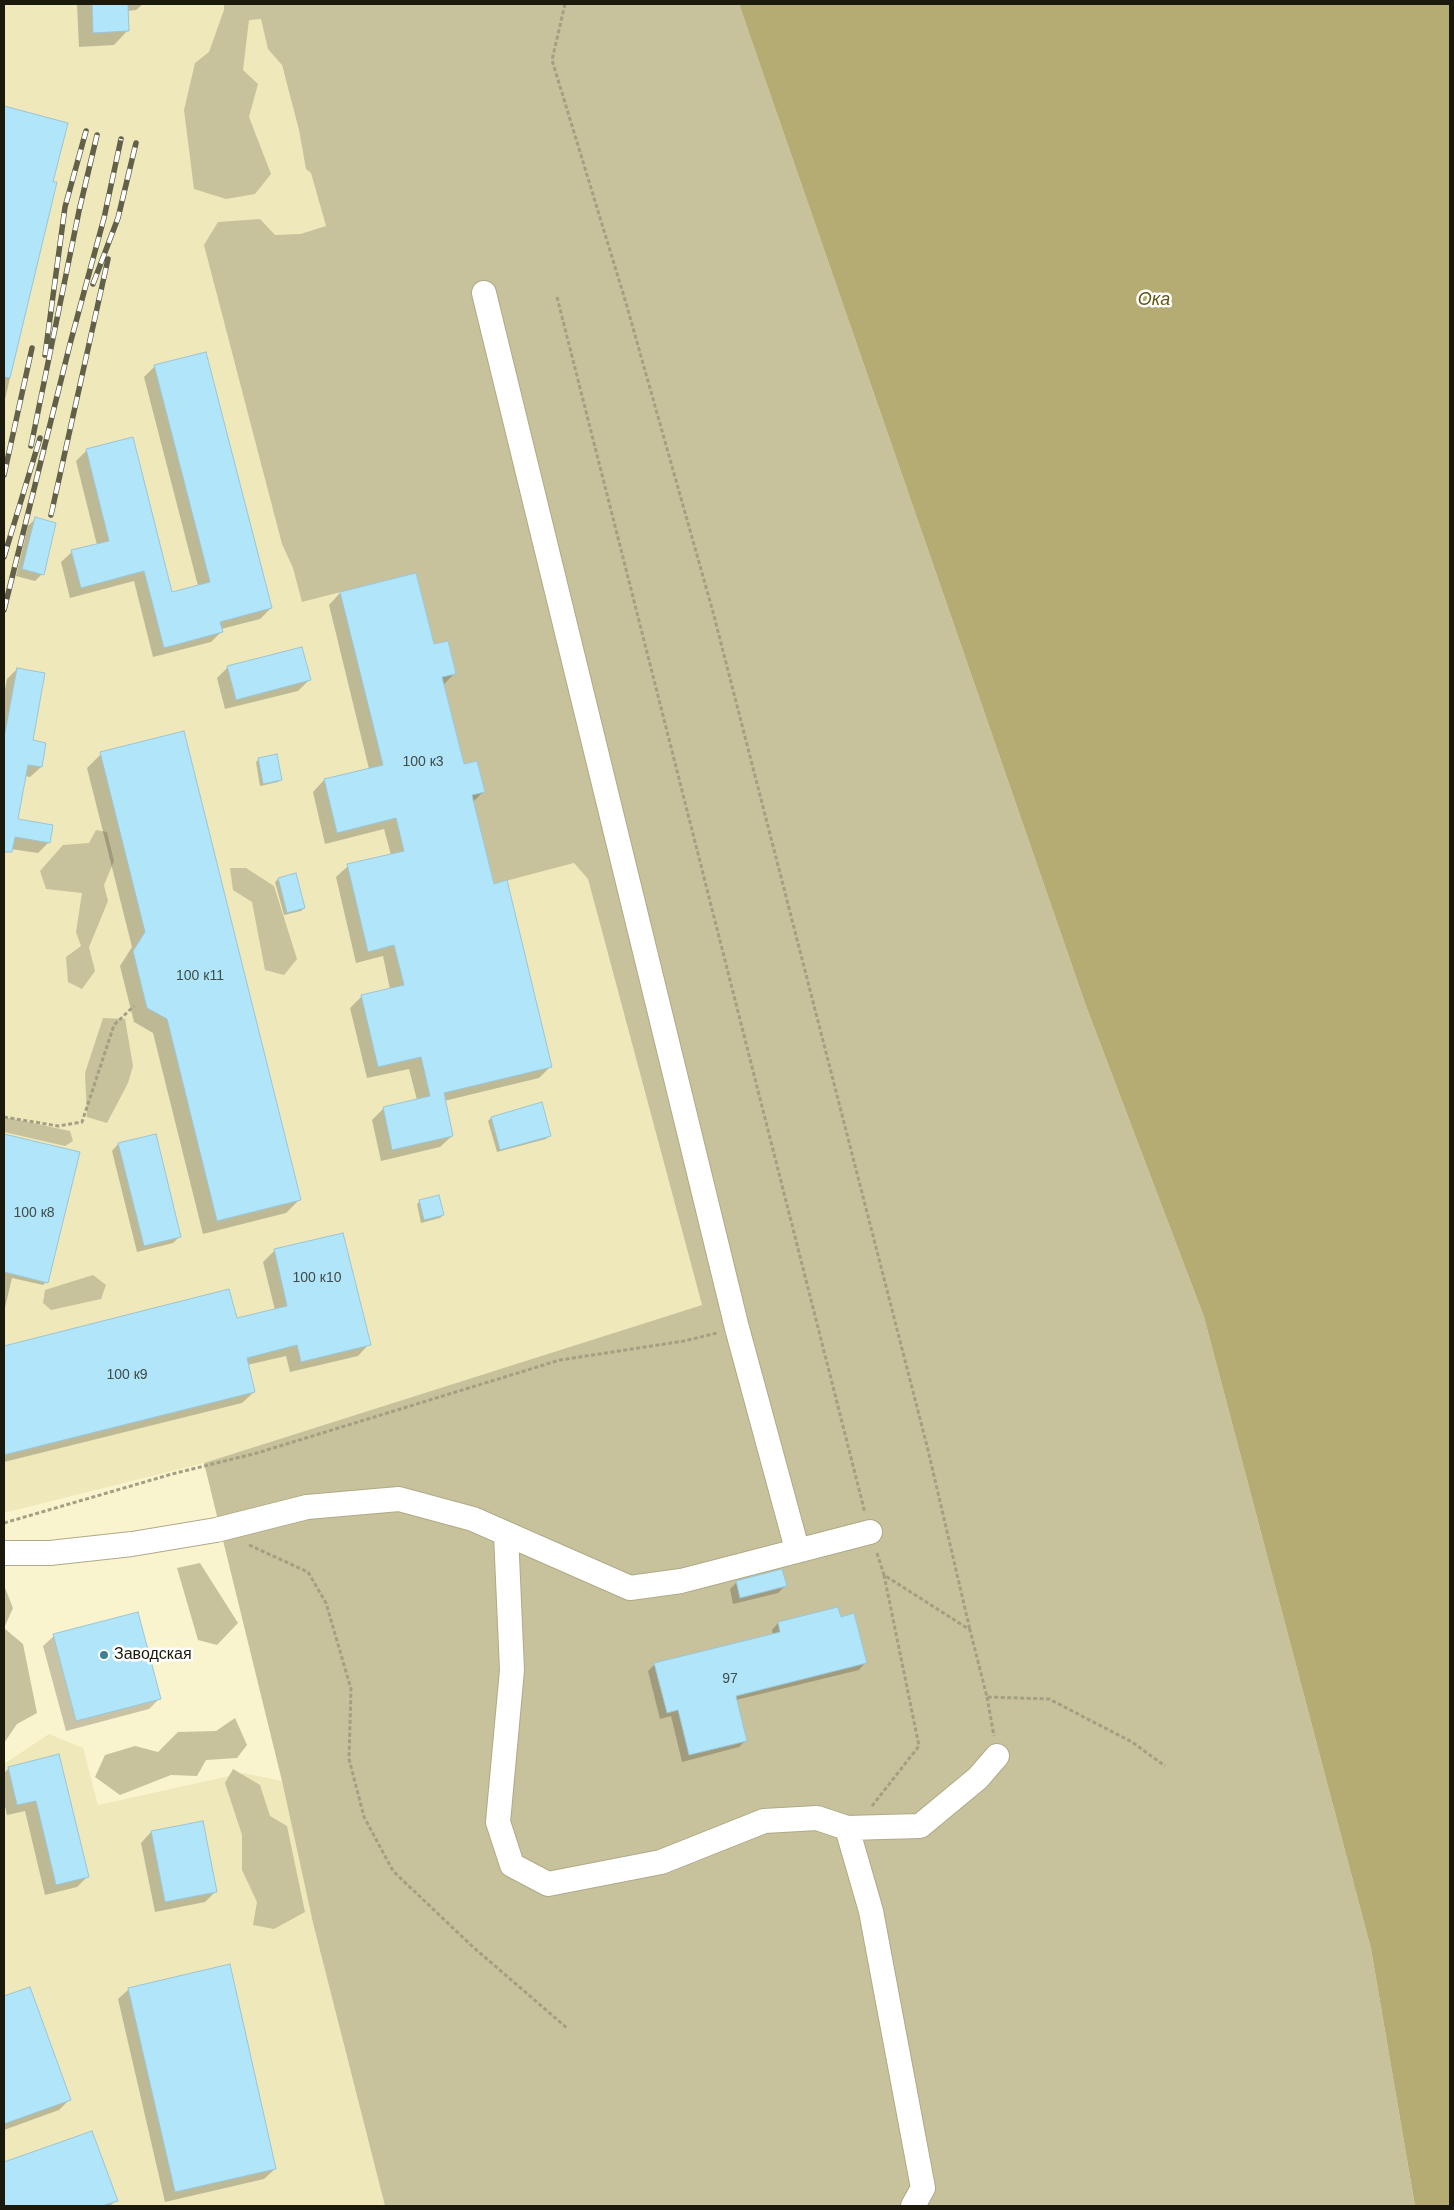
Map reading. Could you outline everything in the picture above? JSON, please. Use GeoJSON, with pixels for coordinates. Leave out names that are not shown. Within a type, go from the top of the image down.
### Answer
{"type":"FeatureCollection","features":[{"type":"Feature","properties":{"kind":"lane"},"geometry":{"type":"LineString","coordinates":[[484,293],[737,1328],[797,1549]]}},
{"type":"Feature","properties":{"kind":"lane"},"geometry":{"type":"LineString","coordinates":[[4,1553],[50,1553],[132,1544],[216,1530],[308,1507],[399,1499],[472,1519],[630,1588],[681,1581],[797,1549],[870,1532]]}},
{"type":"Feature","properties":{"kind":"lane"},"geometry":{"type":"LineString","coordinates":[[506,1534],[512,1670],[498,1822],[512,1865],[548,1884],[661,1862],[764,1821],[817,1818],[847,1828],[920,1826],[978,1778],[997,1756]]}},
{"type":"Feature","properties":{"kind":"lane"},"geometry":{"type":"LineString","coordinates":[[847,1828],[871,1911],[923,2188],[913,2206]]}},
{"type":"Feature","properties":{"kind":"path"},"geometry":{"type":"LineString","coordinates":[[565,4],[552,60],[626,303],[712,612],[926,1440],[987,1698],[997,1756]]}},
{"type":"Feature","properties":{"kind":"path"},"geometry":{"type":"LineString","coordinates":[[557,297],[870,1532],[884,1575],[919,1746],[874,1804],[847,1828]]}},
{"type":"Feature","properties":{"kind":"path"},"geometry":{"type":"LineString","coordinates":[[4,1117],[58,1126],[82,1122],[114,1025],[134,1006]]}},
{"type":"Feature","properties":{"kind":"path"},"geometry":{"type":"LineString","coordinates":[[4,1523],[172,1474],[257,1453],[560,1360],[684,1341],[737,1328]]}},
{"type":"Feature","properties":{"kind":"path"},"geometry":{"type":"LineString","coordinates":[[216,1530],[308,1572],[326,1603],[351,1689],[349,1759],[364,1817],[394,1872],[473,1947],[567,2028]]}},
{"type":"Feature","properties":{"kind":"path"},"geometry":{"type":"LineString","coordinates":[[884,1575],[970,1630]]}},
{"type":"Feature","properties":{"kind":"path"},"geometry":{"type":"LineString","coordinates":[[987,1698],[1049,1698],[1132,1742],[1165,1766]]}},
{"type":"Feature","properties":{"kind":"shaded area"},"geometry":{"type":"Polygon","coordinates":[[[4,4],[265,5],[326,226],[213,259],[303,602],[416,573],[434,644],[448,641],[456,674],[442,677],[464,764],[477,761],[485,792],[494,883],[574,863],[588,879],[702,1305],[204,1463],[4,1513],[4,4]]]}},
{"type":"Feature","properties":{"kind":"shaded area"},"geometry":{"type":"Polygon","coordinates":[[[224,4],[739,4],[1086,1006],[1204,1317],[1371,1949],[1415,2206],[385,2206],[313,1923],[282,1781],[204,1463],[702,1305],[588,879],[574,863],[494,884],[472,795],[485,792],[477,761],[464,764],[442,677],[456,673],[448,641],[434,644],[416,573],[302,602],[293,568],[282,544],[204,245],[218,222],[260,219],[275,235],[300,234],[326,226],[311,173],[306,169],[299,130],[282,65],[268,49],[261,19],[249,20],[243,70],[258,84],[249,117],[271,174],[255,194],[226,199],[194,189],[184,110],[195,63],[209,52],[224,10],[224,4]]]}},
{"type":"Feature","properties":{"kind":"shaded area"},"geometry":{"type":"Polygon","coordinates":[[[96,830],[107,832],[114,861],[104,885],[108,901],[89,947],[95,971],[82,989],[68,982],[66,957],[81,946],[76,932],[82,893],[46,889],[40,871],[63,845],[89,843],[96,830]]]}},
{"type":"Feature","properties":{"kind":"shaded area"},"geometry":{"type":"Polygon","coordinates":[[[230,868],[246,868],[274,886],[297,959],[284,975],[265,970],[252,902],[233,890],[230,868]]]}},
{"type":"Feature","properties":{"kind":"shaded area"},"geometry":{"type":"Polygon","coordinates":[[[103,1018],[125,1019],[133,1066],[128,1083],[107,1123],[87,1117],[85,1073],[103,1018]]]}},
{"type":"Feature","properties":{"kind":"shaded area"},"geometry":{"type":"Polygon","coordinates":[[[4,1117],[70,1131],[73,1141],[65,1146],[4,1132],[4,1117]]]}},
{"type":"Feature","properties":{"kind":"shaded area"},"geometry":{"type":"Polygon","coordinates":[[[93,1275],[106,1285],[101,1299],[51,1310],[43,1303],[45,1290],[93,1275]]]}},
{"type":"Feature","properties":{"kind":"shaded area"},"geometry":{"type":"Polygon","coordinates":[[[200,1563],[238,1623],[217,1645],[198,1640],[177,1568],[200,1563]]]}},
{"type":"Feature","properties":{"kind":"shaded area"},"geometry":{"type":"Polygon","coordinates":[[[4,1585],[13,1608],[4,1628],[4,1585]]]}},
{"type":"Feature","properties":{"kind":"shaded area"},"geometry":{"type":"Polygon","coordinates":[[[4,1628],[23,1644],[37,1713],[17,1724],[4,1743],[4,1628]]]}},
{"type":"Feature","properties":{"kind":"shaded area"},"geometry":{"type":"Polygon","coordinates":[[[235,1718],[247,1745],[237,1758],[206,1760],[197,1776],[171,1775],[120,1795],[95,1777],[105,1755],[135,1746],[158,1752],[178,1732],[216,1731],[235,1718]]]}},
{"type":"Feature","properties":{"kind":"shaded area"},"geometry":{"type":"Polygon","coordinates":[[[49,1734],[83,1748],[98,1805],[243,1773],[282,1781],[313,1923],[385,2206],[4,2206],[4,1764],[49,1734]]]}},
{"type":"Feature","properties":{"kind":"shaded area"},"geometry":{"type":"Polygon","coordinates":[[[233,1769],[260,1785],[270,1816],[287,1826],[305,1912],[274,1929],[253,1925],[257,1902],[242,1870],[242,1835],[225,1783],[233,1769]]]}},
{"type":"Feature","properties":{"kind":"water","name":"Ока"},"geometry":{"type":"Polygon","coordinates":[[[739,4],[1450,4],[1450,2206],[1415,2206],[1371,1949],[1204,1317],[1086,1006],[739,4]]]}},
{"type":"Feature","properties":{"kind":"building"},"geometry":{"type":"Polygon","coordinates":[[[92,4],[128,4],[129,31],[93,33],[92,4]]]}},
{"type":"Feature","properties":{"kind":"building"},"geometry":{"type":"Polygon","coordinates":[[[4,106],[68,123],[53,182],[57,182],[10,378],[4,377],[4,106]]]}},
{"type":"Feature","properties":{"kind":"building"},"geometry":{"type":"Polygon","coordinates":[[[206,352],[272,608],[220,622],[223,632],[164,648],[144,571],[81,588],[71,550],[109,541],[86,449],[133,437],[172,592],[210,582],[154,365],[206,352]]]}},
{"type":"Feature","properties":{"kind":"building"},"geometry":{"type":"Polygon","coordinates":[[[35,517],[56,523],[44,575],[22,569],[35,517]]]}},
{"type":"Feature","properties":{"kind":"building"},"geometry":{"type":"Polygon","coordinates":[[[416,573],[434,644],[448,641],[456,674],[442,677],[464,764],[477,761],[485,792],[472,795],[494,884],[507,880],[552,1067],[444,1093],[453,1136],[392,1150],[383,1107],[430,1096],[421,1057],[378,1067],[361,995],[404,985],[394,945],[368,952],[347,864],[404,851],[396,818],[337,833],[324,779],[383,765],[340,592],[416,573]]]}},
{"type":"Feature","properties":{"kind":"building"},"geometry":{"type":"Polygon","coordinates":[[[302,647],[311,680],[236,700],[227,666],[302,647]]]}},
{"type":"Feature","properties":{"kind":"building"},"geometry":{"type":"Polygon","coordinates":[[[17,668],[45,673],[33,740],[46,743],[42,767],[28,765],[18,819],[53,825],[50,843],[15,837],[12,852],[4,852],[4,738],[17,668]]]}},
{"type":"Feature","properties":{"kind":"building"},"geometry":{"type":"Polygon","coordinates":[[[184,731],[301,1200],[217,1221],[167,1019],[147,1008],[139,976],[133,951],[145,932],[100,752],[184,731]]]}},
{"type":"Feature","properties":{"kind":"building"},"geometry":{"type":"Polygon","coordinates":[[[277,754],[282,780],[263,784],[258,758],[277,754]]]}},
{"type":"Feature","properties":{"kind":"building"},"geometry":{"type":"Polygon","coordinates":[[[296,873],[305,908],[287,913],[278,878],[296,873]]]}},
{"type":"Feature","properties":{"kind":"building"},"geometry":{"type":"Polygon","coordinates":[[[542,1102],[551,1136],[500,1150],[491,1117],[542,1102]]]}},
{"type":"Feature","properties":{"kind":"building"},"geometry":{"type":"Polygon","coordinates":[[[4,1134],[80,1152],[48,1283],[4,1272],[4,1134]]]}},
{"type":"Feature","properties":{"kind":"building"},"geometry":{"type":"Polygon","coordinates":[[[156,1134],[181,1237],[144,1246],[118,1143],[156,1134]]]}},
{"type":"Feature","properties":{"kind":"building"},"geometry":{"type":"Polygon","coordinates":[[[439,1195],[444,1215],[424,1220],[419,1200],[439,1195]]]}},
{"type":"Feature","properties":{"kind":"building"},"geometry":{"type":"Polygon","coordinates":[[[343,1233],[371,1345],[301,1362],[297,1345],[247,1358],[255,1392],[4,1455],[4,1346],[229,1289],[237,1318],[287,1306],[274,1249],[343,1233]]]}},
{"type":"Feature","properties":{"kind":"building"},"geometry":{"type":"Polygon","coordinates":[[[782,1569],[787,1586],[740,1598],[736,1581],[782,1569]]]}},
{"type":"Feature","properties":{"kind":"building"},"geometry":{"type":"Polygon","coordinates":[[[838,1607],[841,1617],[854,1613],[867,1663],[736,1696],[747,1741],[689,1755],[678,1710],[667,1713],[654,1663],[780,1632],[778,1622],[838,1607]]]}},
{"type":"Feature","properties":{"kind":"building","name":"Заводская"},"geometry":{"type":"Polygon","coordinates":[[[138,1612],[161,1699],[76,1721],[53,1634],[138,1612]]]}},
{"type":"Feature","properties":{"kind":"building"},"geometry":{"type":"Polygon","coordinates":[[[59,1754],[89,1877],[56,1885],[36,1801],[17,1805],[8,1767],[59,1754]]]}},
{"type":"Feature","properties":{"kind":"building"},"geometry":{"type":"Polygon","coordinates":[[[203,1821],[217,1892],[165,1902],[151,1831],[203,1821]]]}},
{"type":"Feature","properties":{"kind":"building"},"geometry":{"type":"Polygon","coordinates":[[[230,1964],[276,2169],[175,2192],[128,1988],[230,1964]]]}},
{"type":"Feature","properties":{"kind":"building"},"geometry":{"type":"Polygon","coordinates":[[[30,1987],[71,2100],[4,2124],[4,1996],[30,1987]]]}},
{"type":"Feature","properties":{"kind":"building"},"geometry":{"type":"Polygon","coordinates":[[[92,2131],[118,2201],[102,2206],[4,2206],[4,2162],[92,2131]]]}},
{"type":"Feature","properties":{"kind":"railway"},"geometry":{"type":"LineString","coordinates":[[45,355],[65,207],[86,131]]}},
{"type":"Feature","properties":{"kind":"railway"},"geometry":{"type":"LineString","coordinates":[[31,446],[79,211],[97,135]]}},
{"type":"Feature","properties":{"kind":"railway"},"geometry":{"type":"LineString","coordinates":[[4,610],[70,344],[104,218],[121,139]]}},
{"type":"Feature","properties":{"kind":"railway"},"geometry":{"type":"LineString","coordinates":[[93,284],[118,218],[136,143]]}},
{"type":"Feature","properties":{"kind":"railway"},"geometry":{"type":"LineString","coordinates":[[51,515],[108,259]]}},
{"type":"Feature","properties":{"kind":"railway"},"geometry":{"type":"LineString","coordinates":[[4,475],[32,348]]}},
{"type":"Feature","properties":{"kind":"railway"},"geometry":{"type":"LineString","coordinates":[[4,557],[40,438]]}},
{"type":"Feature","properties":{"kind":"place","name":"Заводская"},"geometry":{"type":"Point","coordinates":[104,1655]}}]}
